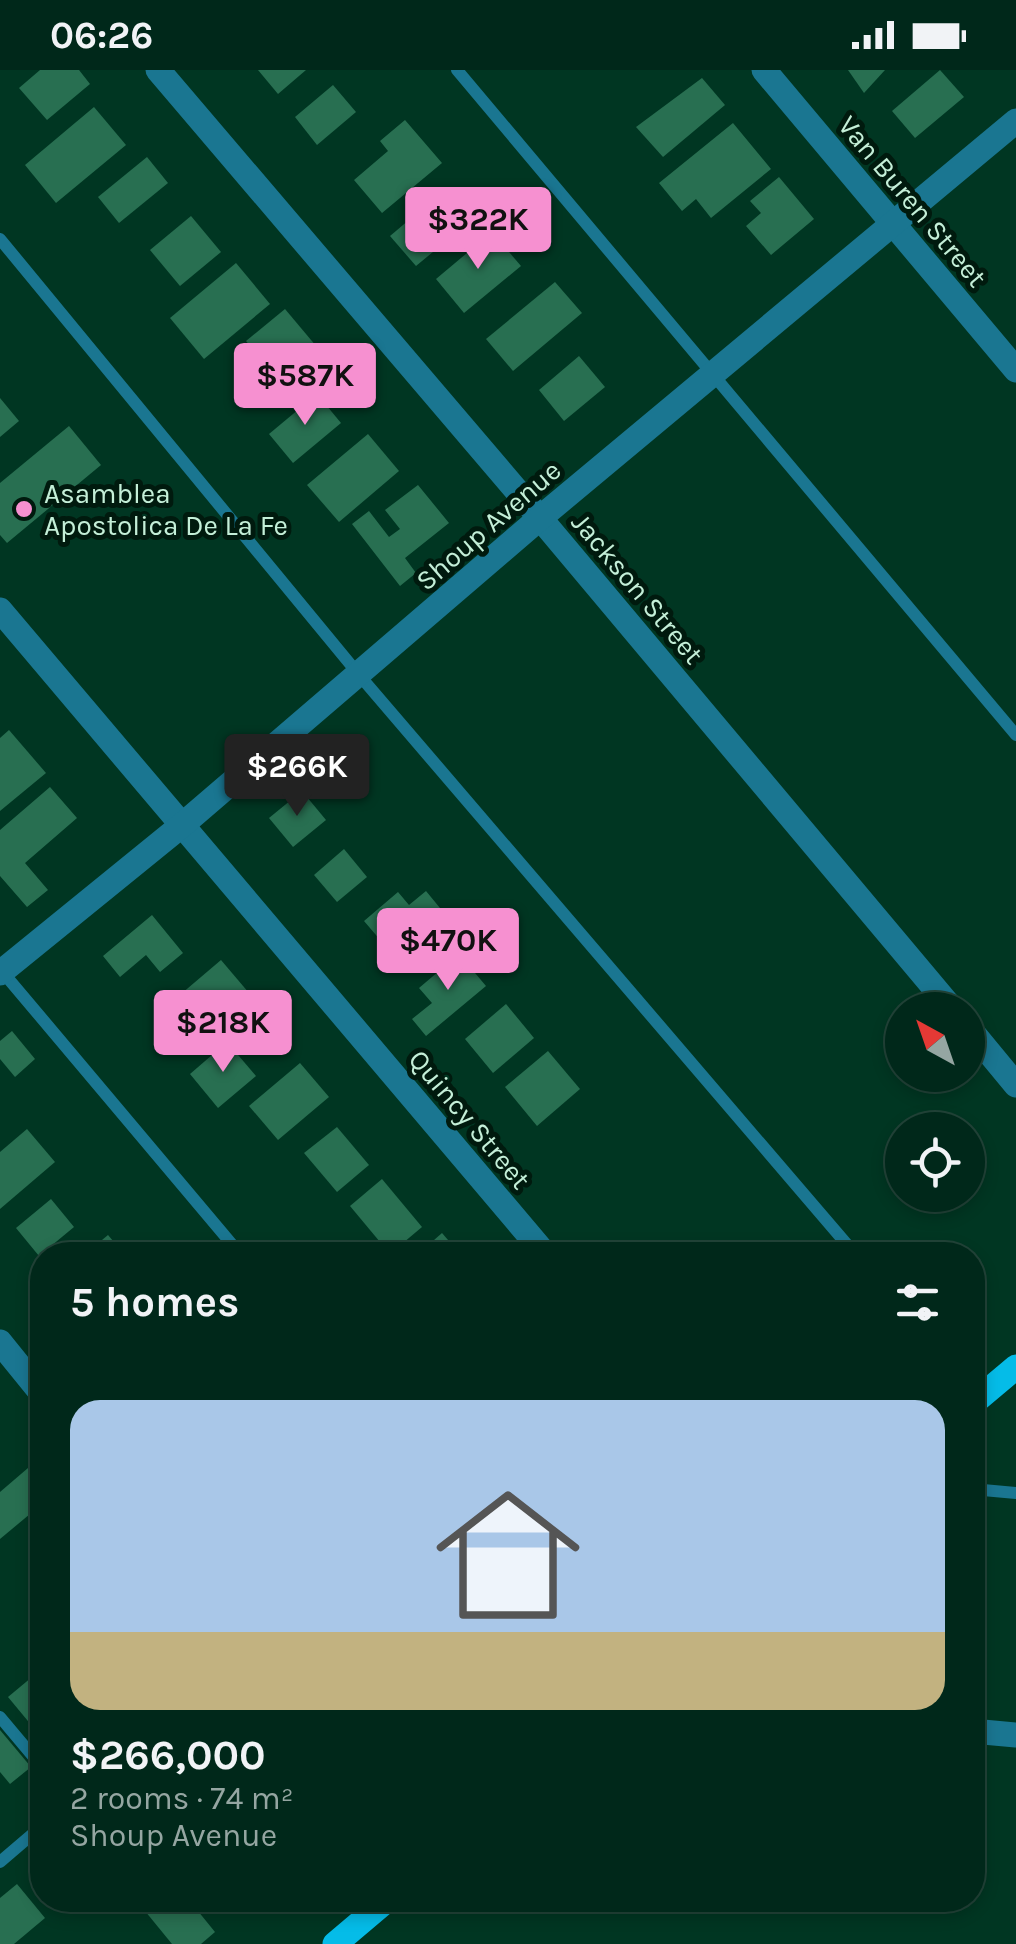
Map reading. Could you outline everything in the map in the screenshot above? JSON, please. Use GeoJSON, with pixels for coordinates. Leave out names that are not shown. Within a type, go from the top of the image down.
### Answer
{"type":"FeatureCollection","features":[{"type":"Feature","properties":{"kind":"main road"},"geometry":{"type":"LineString","coordinates":[[985,1389],[1016,1367]]}},
{"type":"Feature","properties":{"kind":"main road"},"geometry":{"type":"LineString","coordinates":[[335,1944],[373,1912]]}},
{"type":"Feature","properties":{"kind":"street","name":"Jackson Street"},"geometry":{"type":"LineString","coordinates":[[158,70],[938,992]]}},
{"type":"Feature","properties":{"kind":"street","name":"Van Buren Street"},"geometry":{"type":"LineString","coordinates":[[764,70],[1016,370]]}},
{"type":"Feature","properties":{"kind":"street","name":"Shoup Avenue"},"geometry":{"type":"LineString","coordinates":[[1,971],[181,826],[540,518],[1016,121]]}},
{"type":"Feature","properties":{"kind":"street","name":"Quincy Street"},"geometry":{"type":"LineString","coordinates":[[0,610],[535,1242]]}},
{"type":"Feature","properties":{"kind":"street"},"geometry":{"type":"LineString","coordinates":[[985,1048],[1016,1085]]}},
{"type":"Feature","properties":{"kind":"street"},"geometry":{"type":"LineString","coordinates":[[0,1342],[30,1379]]}},
{"type":"Feature","properties":{"kind":"street"},"geometry":{"type":"LineString","coordinates":[[985,1732],[1016,1734]]}},
{"type":"Feature","properties":{"kind":"lane"},"geometry":{"type":"LineString","coordinates":[[457,70],[1016,735]]}},
{"type":"Feature","properties":{"kind":"lane"},"geometry":{"type":"LineString","coordinates":[[0,238],[360,676],[845,1242]]}},
{"type":"Feature","properties":{"kind":"lane"},"geometry":{"type":"LineString","coordinates":[[1,971],[230,1242]]}},
{"type":"Feature","properties":{"kind":"lane"},"geometry":{"type":"LineString","coordinates":[[985,1490],[1016,1493]]}},
{"type":"Feature","properties":{"kind":"lane"},"geometry":{"type":"LineString","coordinates":[[0,1716],[30,1752]]}},
{"type":"Feature","properties":{"kind":"lane"},"geometry":{"type":"LineString","coordinates":[[0,1862],[30,1836]]}},
{"type":"Feature","properties":{"kind":"building"},"geometry":{"type":"Polygon","coordinates":[[[40,70],[79,70],[90,84],[47,120],[19,88],[40,70]]]}},
{"type":"Feature","properties":{"kind":"building"},"geometry":{"type":"Polygon","coordinates":[[[258,70],[306,70],[278,94],[258,70]]]}},
{"type":"Feature","properties":{"kind":"building"},"geometry":{"type":"Polygon","coordinates":[[[848,70],[885,70],[864,93],[848,70]]]}},
{"type":"Feature","properties":{"kind":"building"},"geometry":{"type":"Polygon","coordinates":[[[940,70],[964,97],[915,138],[892,111],[940,70]]]}},
{"type":"Feature","properties":{"kind":"building"},"geometry":{"type":"Polygon","coordinates":[[[702,78],[725,105],[663,157],[636,127],[702,78]]]}},
{"type":"Feature","properties":{"kind":"building"},"geometry":{"type":"Polygon","coordinates":[[[333,85],[356,112],[317,145],[295,117],[333,85]]]}},
{"type":"Feature","properties":{"kind":"building"},"geometry":{"type":"Polygon","coordinates":[[[94,107],[126,145],[56,203],[25,165],[94,107]]]}},
{"type":"Feature","properties":{"kind":"building"},"geometry":{"type":"Polygon","coordinates":[[[405,120],[442,163],[382,213],[354,180],[388,151],[380,141],[405,120]]]}},
{"type":"Feature","properties":{"kind":"building"},"geometry":{"type":"Polygon","coordinates":[[[733,123],[771,169],[711,218],[696,199],[682,211],[659,183],[733,123]]]}},
{"type":"Feature","properties":{"kind":"building"},"geometry":{"type":"Polygon","coordinates":[[[147,157],[168,183],[119,223],[98,197],[147,157]]]}},
{"type":"Feature","properties":{"kind":"building"},"geometry":{"type":"Polygon","coordinates":[[[779,177],[814,219],[771,255],[746,226],[761,213],[750,201],[779,177]]]}},
{"type":"Feature","properties":{"kind":"building"},"geometry":{"type":"Polygon","coordinates":[[[448,187],[474,218],[416,266],[390,236],[448,187]]]}},
{"type":"Feature","properties":{"kind":"building"},"geometry":{"type":"Polygon","coordinates":[[[191,216],[221,252],[180,286],[150,250],[191,216]]]}},
{"type":"Feature","properties":{"kind":"building"},"geometry":{"type":"Polygon","coordinates":[[[492,232],[521,266],[464,313],[436,279],[492,232]]]}},
{"type":"Feature","properties":{"kind":"building"},"geometry":{"type":"Polygon","coordinates":[[[236,263],[270,304],[204,359],[170,318],[236,263]]]}},
{"type":"Feature","properties":{"kind":"building"},"geometry":{"type":"Polygon","coordinates":[[[555,282],[582,313],[513,371],[486,339],[555,282]]]}},
{"type":"Feature","properties":{"kind":"building"},"geometry":{"type":"Polygon","coordinates":[[[285,309],[327,359],[288,391],[246,341],[285,309]]]}},
{"type":"Feature","properties":{"kind":"building"},"geometry":{"type":"Polygon","coordinates":[[[579,356],[605,387],[564,421],[539,390],[579,356]]]}},
{"type":"Feature","properties":{"kind":"building"},"geometry":{"type":"Polygon","coordinates":[[[317,394],[341,423],[293,463],[269,434],[317,394]]]}},
{"type":"Feature","properties":{"kind":"building"},"geometry":{"type":"Polygon","coordinates":[[[0,398],[19,421],[0,437],[0,398]]]}},
{"type":"Feature","properties":{"kind":"building","name":"Asamblea Apostolica De La Fe"},"geometry":{"type":"Polygon","coordinates":[[[69,426],[101,465],[7,543],[0,535],[0,483],[69,426]]]}},
{"type":"Feature","properties":{"kind":"building"},"geometry":{"type":"Polygon","coordinates":[[[368,434],[399,471],[339,522],[307,485],[368,434]]]}},
{"type":"Feature","properties":{"kind":"building"},"geometry":{"type":"Polygon","coordinates":[[[418,485],[449,523],[405,558],[416,573],[400,586],[352,524],[369,511],[389,537],[400,529],[385,510],[418,485]]]}},
{"type":"Feature","properties":{"kind":"building"},"geometry":{"type":"Polygon","coordinates":[[[9,730],[46,773],[0,811],[0,738],[9,730]]]}},
{"type":"Feature","properties":{"kind":"building"},"geometry":{"type":"Polygon","coordinates":[[[50,787],[77,818],[25,863],[48,890],[27,907],[0,876],[0,830],[50,787]]]}},
{"type":"Feature","properties":{"kind":"building"},"geometry":{"type":"Polygon","coordinates":[[[302,791],[326,820],[293,847],[269,818],[302,791]]]}},
{"type":"Feature","properties":{"kind":"building"},"geometry":{"type":"Polygon","coordinates":[[[344,849],[367,877],[337,902],[314,875],[344,849]]]}},
{"type":"Feature","properties":{"kind":"building"},"geometry":{"type":"Polygon","coordinates":[[[426,891],[440,908],[409,933],[420,945],[399,962],[364,921],[398,892],[409,905],[426,891]]]}},
{"type":"Feature","properties":{"kind":"building"},"geometry":{"type":"Polygon","coordinates":[[[152,915],[183,953],[160,972],[146,955],[120,977],[103,956],[152,915]]]}},
{"type":"Feature","properties":{"kind":"building"},"geometry":{"type":"Polygon","coordinates":[[[459,954],[486,986],[426,1036],[412,1019],[432,1003],[419,988],[459,954]]]}},
{"type":"Feature","properties":{"kind":"building"},"geometry":{"type":"Polygon","coordinates":[[[221,960],[249,993],[189,1044],[161,1011],[221,960]]]}},
{"type":"Feature","properties":{"kind":"building"},"geometry":{"type":"Polygon","coordinates":[[[506,1004],[534,1038],[493,1073],[465,1039],[506,1004]]]}},
{"type":"Feature","properties":{"kind":"building"},"geometry":{"type":"Polygon","coordinates":[[[12,1031],[35,1059],[15,1077],[0,1059],[0,1041],[12,1031]]]}},
{"type":"Feature","properties":{"kind":"building"},"geometry":{"type":"Polygon","coordinates":[[[227,1042],[256,1076],[218,1108],[190,1074],[227,1042]]]}},
{"type":"Feature","properties":{"kind":"building"},"geometry":{"type":"Polygon","coordinates":[[[548,1051],[580,1089],[537,1126],[505,1087],[548,1051]]]}},
{"type":"Feature","properties":{"kind":"building"},"geometry":{"type":"Polygon","coordinates":[[[300,1063],[329,1097],[278,1140],[249,1106],[300,1063]]]}},
{"type":"Feature","properties":{"kind":"building"},"geometry":{"type":"Polygon","coordinates":[[[337,1127],[369,1165],[337,1192],[304,1153],[337,1127]]]}},
{"type":"Feature","properties":{"kind":"building"},"geometry":{"type":"Polygon","coordinates":[[[27,1129],[55,1162],[0,1209],[0,1152],[27,1129]]]}},
{"type":"Feature","properties":{"kind":"building"},"geometry":{"type":"Polygon","coordinates":[[[382,1179],[422,1227],[404,1242],[380,1242],[350,1206],[382,1179]]]}},
{"type":"Feature","properties":{"kind":"building"},"geometry":{"type":"Polygon","coordinates":[[[51,1199],[74,1227],[56,1242],[30,1242],[30,1245],[16,1228],[51,1199]]]}},
{"type":"Feature","properties":{"kind":"building"},"geometry":{"type":"Polygon","coordinates":[[[442,1233],[450,1242],[432,1242],[442,1233]]]}},
{"type":"Feature","properties":{"kind":"building"},"geometry":{"type":"Polygon","coordinates":[[[28,1468],[30,1514],[0,1539],[0,1492],[28,1468]]]}},
{"type":"Feature","properties":{"kind":"building"},"geometry":{"type":"Polygon","coordinates":[[[30,1679],[30,1724],[8,1697],[30,1679]]]}},
{"type":"Feature","properties":{"kind":"building"},"geometry":{"type":"Polygon","coordinates":[[[0,1730],[30,1768],[10,1784],[0,1772],[0,1730]]]}},
{"type":"Feature","properties":{"kind":"building"},"geometry":{"type":"Polygon","coordinates":[[[17,1884],[30,1900],[30,1912],[40,1912],[45,1918],[14,1944],[0,1944],[0,1898],[17,1884]]]}},
{"type":"Feature","properties":{"kind":"building"},"geometry":{"type":"Polygon","coordinates":[[[146,1912],[199,1912],[215,1932],[201,1944],[172,1944],[146,1912]]]}},
{"type":"Feature","properties":{"kind":"place","name":"Asamblea Apostolica De La Fe"},"geometry":{"type":"Point","coordinates":[24,509]}}]}
